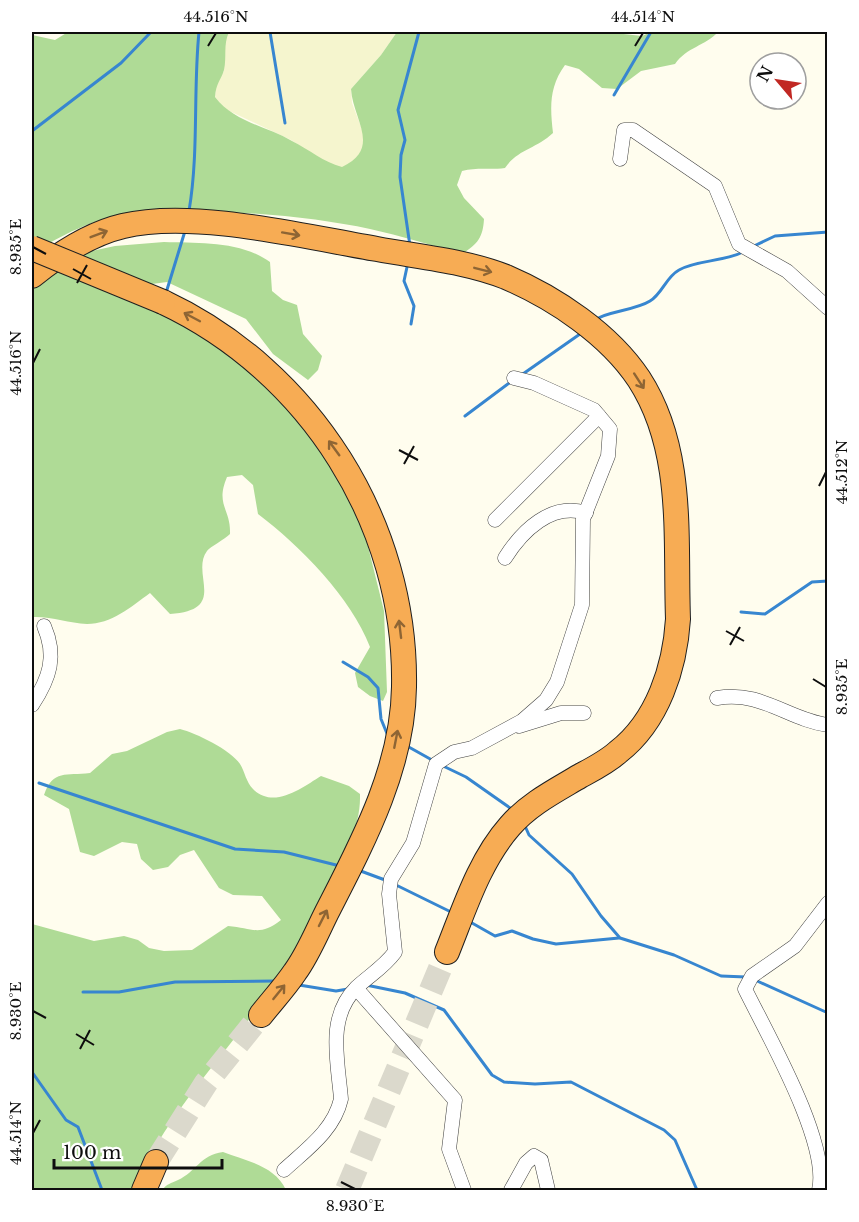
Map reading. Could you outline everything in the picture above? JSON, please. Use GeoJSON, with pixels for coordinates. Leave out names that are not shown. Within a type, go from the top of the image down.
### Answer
{"type":"FeatureCollection","features":[{"type":"Feature","properties":{"kind":"highway"},"geometry":{"type":"LineString","coordinates":[[32,276],[74,245],[125,225],[189,222],[277,232],[449,263],[501,275],[531,290],[587,326],[612,348],[638,379],[660,420],[672,463],[678,619],[677,638],[666,681],[650,715],[619,752],[535,803],[509,827],[482,870],[447,952]]}},
{"type":"Feature","properties":{"kind":"highway"},"geometry":{"type":"LineString","coordinates":[[32,249],[164,302],[202,322],[251,356],[287,389],[344,462],[373,524],[396,597],[404,688],[395,748],[372,822],[297,970],[261,1015]]}},
{"type":"Feature","properties":{"kind":"highway"},"geometry":{"type":"LineString","coordinates":[[144,1191],[156,1162]]}},
{"type":"Feature","properties":{"kind":"street"},"geometry":{"type":"LineString","coordinates":[[620,159],[624,130],[633,130],[715,186],[739,244],[788,271],[828,308]]}},
{"type":"Feature","properties":{"kind":"street"},"geometry":{"type":"LineString","coordinates":[[284,1170],[325,1132],[339,1109],[342,1099],[336,1024],[345,1003],[356,988],[385,965],[395,952],[389,894],[391,879],[413,843],[436,764],[454,752],[472,748],[513,726],[546,700],[557,682],[582,605],[586,513],[608,456],[609,429],[594,410],[534,383],[514,378]]}},
{"type":"Feature","properties":{"kind":"street"},"geometry":{"type":"LineString","coordinates":[[495,520],[599,416]]}},
{"type":"Feature","properties":{"kind":"street"},"geometry":{"type":"LineString","coordinates":[[505,558],[514,542],[527,530],[555,512],[567,510],[586,513]]}},
{"type":"Feature","properties":{"kind":"street"},"geometry":{"type":"LineString","coordinates":[[32,705],[40,692],[51,660],[53,646],[45,626]]}},
{"type":"Feature","properties":{"kind":"street"},"geometry":{"type":"LineString","coordinates":[[717,698],[728,696],[763,701],[828,725]]}},
{"type":"Feature","properties":{"kind":"street"},"geometry":{"type":"LineString","coordinates":[[513,726],[525,726],[561,713],[584,713]]}},
{"type":"Feature","properties":{"kind":"street"},"geometry":{"type":"LineString","coordinates":[[819,1191],[817,1146],[745,989],[752,976],[795,946],[828,903]]}},
{"type":"Feature","properties":{"kind":"street"},"geometry":{"type":"LineString","coordinates":[[356,988],[455,1100],[449,1149],[458,1181],[464,1191]]}},
{"type":"Feature","properties":{"kind":"street"},"geometry":{"type":"LineString","coordinates":[[511,1191],[526,1163],[534,1156],[542,1160],[548,1191]]}},
{"type":"Feature","properties":{"kind":"green space"},"geometry":{"type":"Polygon","coordinates":[[[68,32],[229,32],[226,41],[224,70],[217,85],[215,97],[241,118],[299,144],[323,159],[342,167],[361,151],[363,142],[351,89],[381,55],[397,32],[605,32],[642,36],[651,32],[718,32],[685,54],[675,64],[641,71],[617,89],[602,88],[579,69],[565,65],[553,89],[551,114],[553,133],[521,153],[505,168],[462,171],[457,185],[464,198],[484,219],[479,240],[462,254],[370,229],[313,219],[249,213],[186,211],[128,214],[103,219],[66,234],[32,253],[32,35],[55,40],[68,32]]]}},
{"type":"Feature","properties":{"kind":"green space"},"geometry":{"type":"Polygon","coordinates":[[[229,32],[397,32],[381,55],[351,89],[352,103],[363,132],[363,147],[356,161],[342,168],[328,164],[291,140],[225,109],[215,97],[216,83],[224,71],[224,42],[229,32]]]}},
{"type":"Feature","properties":{"kind":"green space"},"geometry":{"type":"Polygon","coordinates":[[[164,242],[205,243],[233,247],[259,255],[270,262],[272,291],[283,300],[297,305],[303,334],[322,356],[318,370],[308,380],[273,354],[246,319],[167,282],[152,284],[151,298],[189,329],[228,354],[286,401],[357,502],[384,611],[387,692],[383,701],[370,696],[358,687],[355,673],[370,647],[350,610],[337,591],[307,557],[258,514],[253,485],[242,475],[227,477],[223,501],[230,525],[230,534],[209,549],[203,560],[204,590],[203,598],[198,606],[188,611],[170,614],[150,593],[120,614],[96,623],[87,624],[32,617],[32,286],[87,252],[115,246],[164,242]]]}},
{"type":"Feature","properties":{"kind":"green space"},"geometry":{"type":"Polygon","coordinates":[[[180,729],[204,738],[229,753],[240,764],[253,789],[261,795],[279,797],[321,776],[349,786],[360,794],[360,807],[355,829],[287,963],[257,1009],[173,1119],[145,1165],[134,1190],[32,1190],[32,924],[94,941],[124,936],[138,940],[149,948],[164,951],[192,950],[228,926],[261,930],[281,920],[262,896],[233,895],[219,888],[194,850],[180,855],[168,867],[153,870],[141,859],[137,844],[122,842],[94,856],[80,852],[69,809],[44,795],[56,777],[90,773],[112,754],[127,751],[167,732],[180,729]]]}},
{"type":"Feature","properties":{"kind":"green space"},"geometry":{"type":"Polygon","coordinates":[[[223,1152],[268,1170],[275,1175],[286,1190],[162,1190],[184,1177],[203,1160],[223,1152]]]}},
{"type":"Feature","properties":{"kind":"waterway"},"geometry":{"type":"LineString","coordinates":[[32,131],[121,63],[151,32]]}},
{"type":"Feature","properties":{"kind":"waterway"},"geometry":{"type":"LineString","coordinates":[[189,211],[194,166],[199,32]]}},
{"type":"Feature","properties":{"kind":"waterway"},"geometry":{"type":"LineString","coordinates":[[270,32],[285,123]]}},
{"type":"Feature","properties":{"kind":"waterway"},"geometry":{"type":"LineString","coordinates":[[410,246],[400,177],[401,155],[405,140],[398,110],[419,32]]}},
{"type":"Feature","properties":{"kind":"waterway"},"geometry":{"type":"LineString","coordinates":[[614,95],[651,32]]}},
{"type":"Feature","properties":{"kind":"waterway"},"geometry":{"type":"LineString","coordinates":[[166,293],[185,231]]}},
{"type":"Feature","properties":{"kind":"waterway"},"geometry":{"type":"LineString","coordinates":[[754,246],[775,236],[828,232]]}},
{"type":"Feature","properties":{"kind":"waterway"},"geometry":{"type":"LineString","coordinates":[[597,319],[650,301],[679,270],[743,252]]}},
{"type":"Feature","properties":{"kind":"waterway"},"geometry":{"type":"LineString","coordinates":[[407,267],[404,281],[414,306],[411,324]]}},
{"type":"Feature","properties":{"kind":"waterway"},"geometry":{"type":"LineString","coordinates":[[520,376],[580,334]]}},
{"type":"Feature","properties":{"kind":"waterway"},"geometry":{"type":"LineString","coordinates":[[465,416],[512,381]]}},
{"type":"Feature","properties":{"kind":"waterway"},"geometry":{"type":"LineString","coordinates":[[741,612],[765,614],[812,582],[828,581]]}},
{"type":"Feature","properties":{"kind":"waterway"},"geometry":{"type":"LineString","coordinates":[[343,662],[368,677],[378,688],[381,719],[388,736]]}},
{"type":"Feature","properties":{"kind":"waterway"},"geometry":{"type":"LineString","coordinates":[[407,746],[432,760]]}},
{"type":"Feature","properties":{"kind":"waterway"},"geometry":{"type":"LineString","coordinates":[[441,765],[466,777],[513,810]]}},
{"type":"Feature","properties":{"kind":"waterway"},"geometry":{"type":"LineString","coordinates":[[39,783],[235,849],[284,852],[340,866]]}},
{"type":"Feature","properties":{"kind":"waterway"},"geometry":{"type":"LineString","coordinates":[[525,826],[529,835],[572,874],[601,916],[620,938],[674,955],[721,976],[746,977]]}},
{"type":"Feature","properties":{"kind":"waterway"},"geometry":{"type":"LineString","coordinates":[[358,870],[385,880]]}},
{"type":"Feature","properties":{"kind":"waterway"},"geometry":{"type":"LineString","coordinates":[[394,884],[451,912]]}},
{"type":"Feature","properties":{"kind":"waterway"},"geometry":{"type":"LineString","coordinates":[[472,923],[495,936],[512,931],[556,944],[619,938]]}},
{"type":"Feature","properties":{"kind":"waterway"},"geometry":{"type":"LineString","coordinates":[[755,980],[828,1013]]}},
{"type":"Feature","properties":{"kind":"waterway"},"geometry":{"type":"LineString","coordinates":[[83,992],[119,992],[175,982],[275,981]]}},
{"type":"Feature","properties":{"kind":"waterway"},"geometry":{"type":"LineString","coordinates":[[299,985],[336,991],[348,989]]}},
{"type":"Feature","properties":{"kind":"waterway"},"geometry":{"type":"LineString","coordinates":[[366,985],[405,993],[444,1010],[492,1075],[504,1082],[535,1084],[571,1082],[664,1130],[675,1140],[697,1190]]}},
{"type":"Feature","properties":{"kind":"waterway"},"geometry":{"type":"LineString","coordinates":[[32,1072],[66,1120],[78,1127],[102,1190]]}},
{"type":"Feature","properties":{"kind":"tunnel"},"geometry":{"type":"LineString","coordinates":[[347,1190],[447,952]]}},
{"type":"Feature","properties":{"kind":"tunnel"},"geometry":{"type":"LineString","coordinates":[[156,1162],[206,1083],[261,1015]]}}]}
